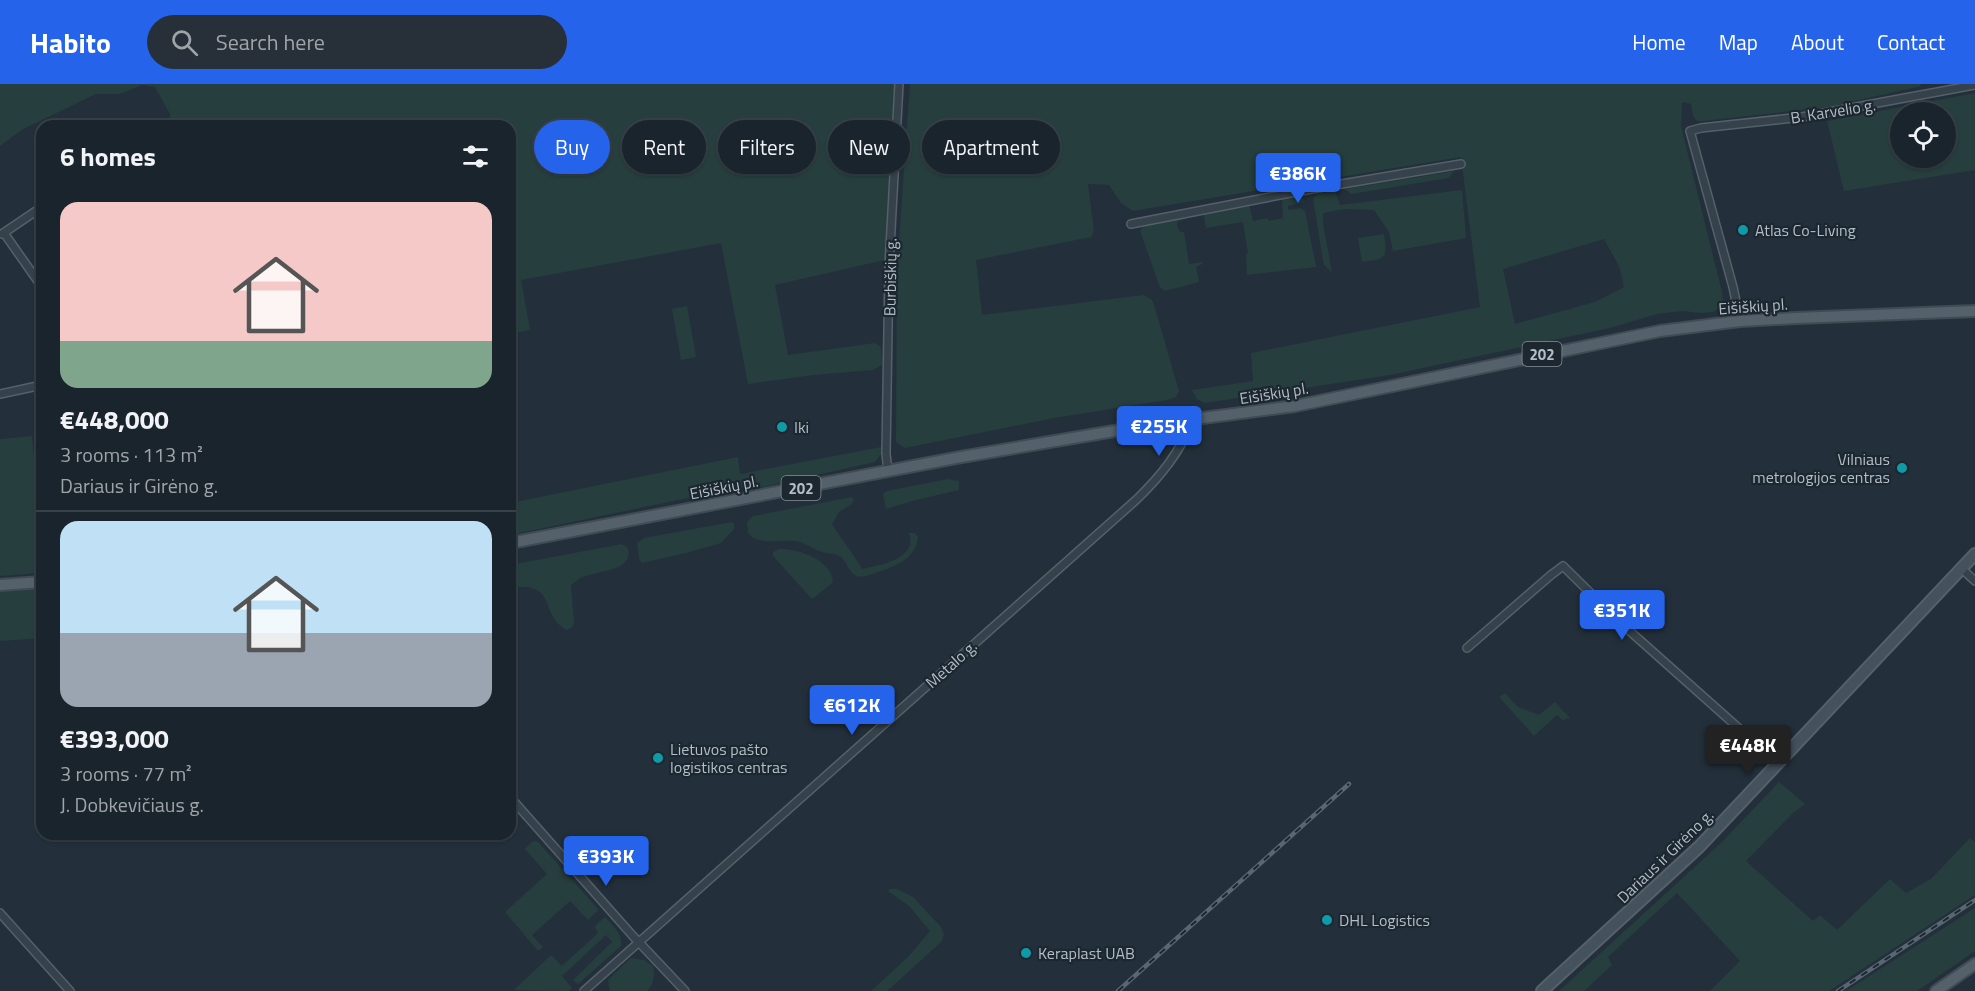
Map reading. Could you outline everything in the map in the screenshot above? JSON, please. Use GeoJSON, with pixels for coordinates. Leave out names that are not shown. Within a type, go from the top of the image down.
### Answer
{"type":"FeatureCollection","features":[{"type":"Feature","properties":{"kind":"main road","name":"Eišiškių pl."},"geometry":{"type":"LineString","coordinates":[[516,542],[888,471],[1156,424],[1295,406],[1660,331],[1740,321],[1883,313],[1975,311]]}},
{"type":"Feature","properties":{"kind":"main road","name":"Dariaus ir Girėno g."},"geometry":{"type":"LineString","coordinates":[[1542,991],[1699,847],[1975,554]]}},
{"type":"Feature","properties":{"kind":"main road"},"geometry":{"type":"LineString","coordinates":[[0,585],[36,582]]}},
{"type":"Feature","properties":{"kind":"main road"},"geometry":{"type":"LineString","coordinates":[[1936,991],[1975,964]]}},
{"type":"Feature","properties":{"kind":"street","name":"Burbiškių g."},"geometry":{"type":"LineString","coordinates":[[888,471],[886,454],[888,266],[899,84]]}},
{"type":"Feature","properties":{"kind":"street","name":"B. Karvelio g."},"geometry":{"type":"LineString","coordinates":[[1740,321],[1733,287],[1690,131],[1802,117],[1975,85]]}},
{"type":"Feature","properties":{"kind":"street"},"geometry":{"type":"LineString","coordinates":[[1131,224],[1306,190],[1461,164]]}},
{"type":"Feature","properties":{"kind":"street"},"geometry":{"type":"LineString","coordinates":[[36,211],[2,234],[36,279]]}},
{"type":"Feature","properties":{"kind":"street"},"geometry":{"type":"LineString","coordinates":[[0,394],[36,386]]}},
{"type":"Feature","properties":{"kind":"street","name":"Metalo g."},"geometry":{"type":"LineString","coordinates":[[584,991],[1136,500],[1166,469],[1185,440],[1193,420]]}},
{"type":"Feature","properties":{"kind":"street"},"geometry":{"type":"LineString","coordinates":[[1467,648],[1563,566],[1624,626],[1779,764]]}},
{"type":"Feature","properties":{"kind":"street"},"geometry":{"type":"LineString","coordinates":[[1962,568],[1975,581]]}},
{"type":"Feature","properties":{"kind":"street"},"geometry":{"type":"LineString","coordinates":[[516,804],[685,991]]}},
{"type":"Feature","properties":{"kind":"street"},"geometry":{"type":"LineString","coordinates":[[0,913],[69,991]]}},
{"type":"Feature","properties":{"kind":"green space"},"geometry":{"type":"Polygon","coordinates":[[[0,84],[896,84],[894,120],[828,120],[828,174],[890,174],[885,260],[775,285],[788,355],[875,343],[881,347],[882,365],[873,370],[748,384],[721,243],[521,280],[530,330],[516,333],[516,120],[170,120],[170,114],[155,87],[142,85],[120,94],[96,94],[42,120],[36,120],[36,123],[23,129],[0,146],[0,84]]]}},
{"type":"Feature","properties":{"kind":"green space"},"geometry":{"type":"Polygon","coordinates":[[[910,84],[1920,84],[1921,86],[1828,107],[1703,121],[1697,121],[1693,116],[1691,104],[1682,102],[1681,126],[1722,292],[1723,303],[1713,312],[1682,311],[1657,314],[1610,328],[1390,375],[1205,403],[1197,399],[1192,390],[1253,381],[1251,353],[1480,307],[1461,157],[1133,211],[1121,203],[1109,185],[1088,184],[1094,231],[1091,237],[976,260],[982,315],[1144,295],[1152,300],[1155,308],[1179,391],[1176,397],[1054,418],[905,448],[896,442],[897,269],[904,174],[910,174],[910,120],[907,120],[910,84]],[[1604,239],[1503,269],[1515,324],[1595,302],[1624,287],[1619,266],[1604,239]]]}},
{"type":"Feature","properties":{"kind":"green space"},"geometry":{"type":"Polygon","coordinates":[[[1975,93],[1975,170],[1844,191],[1827,121],[1890,109],[1890,168],[1956,168],[1956,102],[1927,102],[1975,93]]]}},
{"type":"Feature","properties":{"kind":"green space"},"geometry":{"type":"Polygon","coordinates":[[[1454,171],[1449,178],[1351,194],[1345,189],[1454,171]]]}},
{"type":"Feature","properties":{"kind":"green space"},"geometry":{"type":"Polygon","coordinates":[[[1462,190],[1466,238],[1393,251],[1389,232],[1374,210],[1344,209],[1323,213],[1332,272],[1324,265],[1313,199],[1317,194],[1333,191],[1340,205],[1462,190]]]}},
{"type":"Feature","properties":{"kind":"green space"},"geometry":{"type":"Polygon","coordinates":[[[1298,196],[1303,198],[1304,203],[1288,206],[1288,210],[1301,208],[1305,211],[1316,267],[1247,275],[1246,254],[1248,254],[1243,222],[1206,228],[1203,212],[1249,204],[1253,221],[1267,218],[1269,221],[1283,218],[1282,199],[1298,196]]]}},
{"type":"Feature","properties":{"kind":"green space"},"geometry":{"type":"Polygon","coordinates":[[[1182,216],[1183,220],[1178,221],[1177,226],[1180,232],[1184,232],[1189,264],[1202,262],[1196,267],[1199,282],[1165,291],[1160,287],[1140,231],[1145,223],[1182,216]]]}},
{"type":"Feature","properties":{"kind":"green space"},"geometry":{"type":"Polygon","coordinates":[[[1384,234],[1386,248],[1384,256],[1362,262],[1358,238],[1384,234]]]}},
{"type":"Feature","properties":{"kind":"green space"},"geometry":{"type":"Polygon","coordinates":[[[687,306],[696,357],[681,360],[672,309],[687,306]]]}},
{"type":"Feature","properties":{"kind":"green space"},"geometry":{"type":"Polygon","coordinates":[[[32,436],[36,478],[36,573],[0,576],[0,439],[32,436]]]}},
{"type":"Feature","properties":{"kind":"green space"},"geometry":{"type":"Polygon","coordinates":[[[881,447],[881,454],[875,462],[750,490],[741,487],[516,534],[516,502],[738,457],[740,474],[881,447]]]}},
{"type":"Feature","properties":{"kind":"green space"},"geometry":{"type":"Polygon","coordinates":[[[948,479],[959,481],[959,490],[886,509],[883,494],[887,491],[948,479]]]}},
{"type":"Feature","properties":{"kind":"green space"},"geometry":{"type":"Polygon","coordinates":[[[852,497],[854,499],[851,505],[839,512],[832,524],[862,569],[887,563],[903,555],[910,542],[909,533],[915,533],[918,537],[916,545],[908,557],[889,568],[859,577],[851,572],[844,560],[836,554],[822,552],[800,542],[758,540],[748,533],[747,522],[753,516],[852,497]]]}},
{"type":"Feature","properties":{"kind":"green space"},"geometry":{"type":"Polygon","coordinates":[[[732,522],[734,529],[721,543],[642,563],[639,559],[637,543],[644,538],[732,522]]]}},
{"type":"Feature","properties":{"kind":"green space"},"geometry":{"type":"Polygon","coordinates":[[[622,544],[628,548],[625,562],[619,566],[578,579],[571,585],[574,623],[567,630],[558,624],[542,594],[525,587],[516,588],[516,564],[622,544]]]}},
{"type":"Feature","properties":{"kind":"green space"},"geometry":{"type":"Polygon","coordinates":[[[779,549],[804,553],[820,561],[827,567],[833,582],[811,598],[773,556],[773,552],[779,549]]]}},
{"type":"Feature","properties":{"kind":"green space"},"geometry":{"type":"Polygon","coordinates":[[[36,588],[36,638],[0,641],[0,591],[36,588]]]}},
{"type":"Feature","properties":{"kind":"green space"},"geometry":{"type":"Polygon","coordinates":[[[1505,693],[1518,707],[1539,715],[1555,702],[1570,718],[1562,720],[1557,715],[1534,736],[1499,697],[1505,693]]]}},
{"type":"Feature","properties":{"kind":"green space"},"geometry":{"type":"Polygon","coordinates":[[[1779,782],[1805,804],[1793,813],[1746,861],[1813,921],[1820,915],[1837,930],[1890,879],[1906,893],[1931,879],[1970,838],[1975,842],[1975,895],[1829,991],[1710,991],[1740,961],[1677,893],[1608,957],[1612,965],[1584,991],[1559,991],[1722,842],[1779,782]]]}},
{"type":"Feature","properties":{"kind":"green space"},"geometry":{"type":"Polygon","coordinates":[[[533,841],[538,842],[599,910],[588,920],[570,901],[532,935],[543,947],[538,951],[505,912],[547,874],[525,849],[533,841]]]}},
{"type":"Feature","properties":{"kind":"green space"},"geometry":{"type":"Polygon","coordinates":[[[897,889],[913,897],[941,927],[944,935],[941,942],[887,991],[871,991],[909,956],[930,931],[909,906],[888,891],[897,889]]]}},
{"type":"Feature","properties":{"kind":"green space"},"geometry":{"type":"Polygon","coordinates":[[[1975,908],[1975,951],[1917,991],[1846,991],[1975,908]]]}},
{"type":"Feature","properties":{"kind":"green space"},"geometry":{"type":"Polygon","coordinates":[[[605,917],[619,934],[621,946],[578,984],[573,980],[612,942],[606,935],[562,976],[572,988],[569,991],[514,990],[551,955],[562,966],[598,933],[595,926],[605,917]]]}},
{"type":"Feature","properties":{"kind":"green space"},"geometry":{"type":"Polygon","coordinates":[[[631,958],[644,960],[653,966],[653,979],[649,988],[647,991],[610,991],[608,980],[631,958]]]}},
{"type":"Feature","properties":{"kind":"railway"},"geometry":{"type":"LineString","coordinates":[[1118,991],[1349,784]]}},
{"type":"Feature","properties":{"kind":"railway"},"geometry":{"type":"LineString","coordinates":[[1838,991],[1975,900]]}},
{"type":"Feature","properties":{"kind":"place","name":"Atlas Co-Living"},"geometry":{"type":"Point","coordinates":[1743,230]}},
{"type":"Feature","properties":{"kind":"place","name":"Iki"},"geometry":{"type":"Point","coordinates":[782,427]}},
{"type":"Feature","properties":{"kind":"place","name":"Vilniaus metrologijos centras"},"geometry":{"type":"Point","coordinates":[1902,468]}},
{"type":"Feature","properties":{"kind":"place","name":"Lietuvos pašto logistikos centras"},"geometry":{"type":"Point","coordinates":[658,758]}},
{"type":"Feature","properties":{"kind":"place","name":"DHL Logistics"},"geometry":{"type":"Point","coordinates":[1327,920]}},
{"type":"Feature","properties":{"kind":"place","name":"Keraplast UAB"},"geometry":{"type":"Point","coordinates":[1026,953]}}]}
